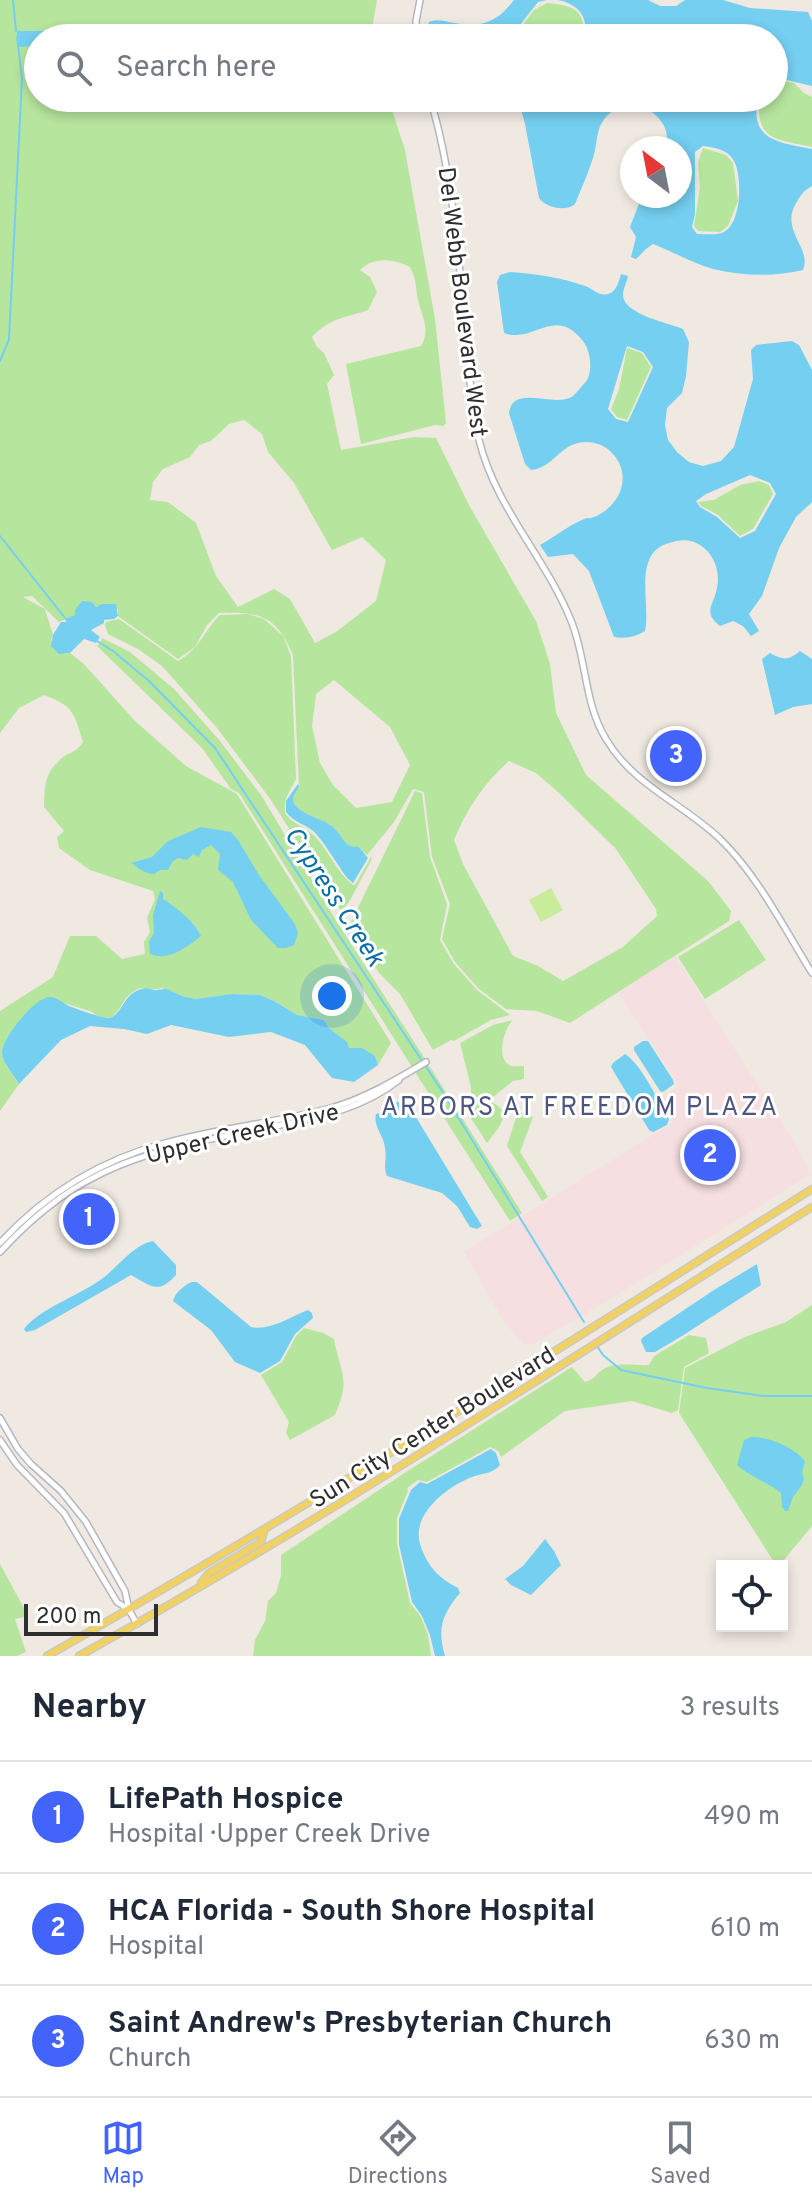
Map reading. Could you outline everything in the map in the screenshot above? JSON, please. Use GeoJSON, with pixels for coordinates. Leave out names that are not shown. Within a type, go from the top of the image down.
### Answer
{"type":"FeatureCollection","features":[{"type":"Feature","properties":{"kind":"main road","name":"Sun City Center Boulevard"},"geometry":{"type":"LineString","coordinates":[[47,1656],[264,1531],[446,1420],[812,1189]]}},
{"type":"Feature","properties":{"kind":"main road","name":"Sun City Center Boulevard"},"geometry":{"type":"LineString","coordinates":[[79,1656],[420,1453],[812,1207]]}},
{"type":"Feature","properties":{"kind":"main road"},"geometry":{"type":"LineString","coordinates":[[196,1588],[209,1573],[261,1542],[264,1531]]}},
{"type":"Feature","properties":{"kind":"street"},"geometry":{"type":"LineString","coordinates":[[416,24],[420,0]]}},
{"type":"Feature","properties":{"kind":"street","name":"Del Webb Boulevard West"},"geometry":{"type":"LineString","coordinates":[[434,112],[443,149],[457,239],[469,370],[486,465],[498,493],[571,621],[596,721],[611,748],[632,772],[651,789],[700,820],[744,865],[812,973]]}},
{"type":"Feature","properties":{"kind":"street","name":"Upper Creek Drive"},"geometry":{"type":"LineString","coordinates":[[0,1243],[57,1192],[124,1156],[169,1141],[348,1103],[426,1062]]}},
{"type":"Feature","properties":{"kind":"street","name":"Upper Creek Drive"},"geometry":{"type":"LineString","coordinates":[[0,1252],[46,1207],[103,1171],[169,1147],[351,1108],[409,1072]]}},
{"type":"Feature","properties":{"kind":"street"},"geometry":{"type":"LineString","coordinates":[[0,1418],[18,1449],[61,1491],[86,1522],[125,1591],[129,1610],[137,1624]]}},
{"type":"Feature","properties":{"kind":"street"},"geometry":{"type":"LineString","coordinates":[[0,1440],[17,1465],[64,1513],[117,1602],[129,1610]]}},
{"type":"Feature","properties":{"kind":"shaded area"},"geometry":{"type":"Polygon","coordinates":[[[675,956],[791,1137],[811,1174],[607,1301],[533,1344],[525,1345],[504,1322],[464,1252],[674,1122],[659,1099],[679,1086],[618,992],[675,956]]]}},
{"type":"Feature","properties":{"kind":"green space"},"geometry":{"type":"Polygon","coordinates":[[[0,0],[377,0],[373,24],[24,24],[24,31],[17,31],[17,46],[24,46],[24,112],[393,112],[405,150],[435,319],[446,423],[361,444],[346,364],[421,346],[425,334],[425,323],[410,267],[391,261],[371,262],[360,270],[370,277],[377,292],[368,310],[331,322],[312,337],[334,375],[327,384],[341,450],[414,437],[436,438],[470,507],[536,621],[550,664],[556,713],[586,775],[708,881],[731,911],[729,921],[570,1023],[537,1011],[506,1009],[479,989],[455,962],[442,939],[450,904],[432,857],[424,792],[413,789],[394,822],[367,855],[359,847],[347,844],[329,825],[294,805],[293,797],[299,787],[293,655],[273,624],[256,615],[219,613],[207,625],[195,647],[178,659],[118,616],[118,609],[80,605],[75,615],[59,622],[32,596],[23,597],[45,609],[53,635],[51,640],[65,654],[70,653],[84,664],[134,720],[186,766],[237,794],[391,1043],[378,1065],[375,1056],[359,1048],[349,1048],[324,1020],[297,1015],[260,995],[232,994],[196,999],[162,988],[139,989],[130,994],[113,1016],[107,1018],[47,998],[26,1015],[6,1041],[3,1057],[19,1084],[0,1111],[0,1011],[53,977],[70,936],[96,936],[122,959],[145,954],[144,942],[150,932],[147,918],[155,899],[153,891],[90,870],[59,848],[57,837],[64,831],[44,807],[47,780],[56,764],[83,742],[75,717],[61,703],[44,695],[19,708],[0,733],[0,0]],[[244,420],[229,424],[211,441],[199,445],[190,457],[163,469],[153,482],[150,500],[168,502],[196,523],[216,576],[238,607],[274,589],[290,599],[315,643],[336,632],[376,601],[386,560],[362,537],[332,550],[294,483],[268,452],[262,434],[244,420]],[[334,680],[316,694],[312,726],[320,763],[333,785],[356,808],[392,802],[410,765],[390,727],[334,680]],[[509,761],[477,797],[454,840],[463,864],[513,956],[563,981],[623,947],[657,916],[656,909],[616,849],[536,773],[509,761]]]}},
{"type":"Feature","properties":{"kind":"green space"},"geometry":{"type":"Polygon","coordinates":[[[547,3],[570,7],[580,15],[582,24],[523,24],[534,10],[547,3]]]}},
{"type":"Feature","properties":{"kind":"green space"},"geometry":{"type":"Polygon","coordinates":[[[788,82],[794,83],[812,97],[812,147],[772,136],[765,131],[759,114],[788,112],[788,82]]]}},
{"type":"Feature","properties":{"kind":"green space"},"geometry":{"type":"Polygon","coordinates":[[[703,148],[726,155],[733,163],[738,201],[728,226],[720,232],[698,231],[694,226],[700,187],[698,162],[703,148]]]}},
{"type":"Feature","properties":{"kind":"green space"},"geometry":{"type":"Polygon","coordinates":[[[627,348],[642,353],[651,367],[627,420],[617,417],[611,409],[619,389],[627,348]]]}},
{"type":"Feature","properties":{"kind":"green space"},"geometry":{"type":"Polygon","coordinates":[[[759,481],[769,485],[773,494],[753,529],[740,536],[718,515],[698,502],[714,500],[740,485],[759,481]]]}},
{"type":"Feature","properties":{"kind":"green space"},"geometry":{"type":"Polygon","coordinates":[[[248,614],[264,619],[283,636],[291,656],[296,779],[286,799],[285,813],[317,839],[353,885],[370,856],[372,859],[341,911],[271,800],[217,728],[162,666],[108,634],[105,625],[119,619],[178,661],[196,646],[220,615],[248,614]]]}},
{"type":"Feature","properties":{"kind":"green space"},"geometry":{"type":"Polygon","coordinates":[[[102,638],[130,652],[174,689],[220,741],[261,795],[337,922],[425,1059],[412,1067],[239,793],[231,789],[202,748],[97,646],[102,638]]]}},
{"type":"Feature","properties":{"kind":"green space"},"geometry":{"type":"Polygon","coordinates":[[[415,791],[422,793],[430,857],[447,904],[440,940],[454,964],[477,990],[510,1015],[491,1020],[433,1050],[400,994],[379,973],[350,924],[415,791]]]}},
{"type":"Feature","properties":{"kind":"green space"},"geometry":{"type":"Polygon","coordinates":[[[551,888],[563,910],[541,922],[529,900],[551,888]]]}},
{"type":"Feature","properties":{"kind":"green space"},"geometry":{"type":"Polygon","coordinates":[[[739,920],[766,960],[705,999],[678,957],[739,920]]]}},
{"type":"Feature","properties":{"kind":"green space"},"geometry":{"type":"Polygon","coordinates":[[[513,1020],[504,1036],[503,1057],[511,1066],[524,1066],[524,1079],[513,1081],[488,1101],[497,1105],[503,1114],[500,1125],[487,1143],[463,1106],[471,1101],[471,1087],[460,1043],[493,1025],[513,1020]]]}},
{"type":"Feature","properties":{"kind":"green space"},"geometry":{"type":"Polygon","coordinates":[[[428,1064],[522,1213],[510,1221],[415,1072],[428,1064]]]}},
{"type":"Feature","properties":{"kind":"green space"},"geometry":{"type":"Polygon","coordinates":[[[518,1111],[533,1117],[520,1152],[548,1197],[542,1201],[507,1146],[518,1111]]]}},
{"type":"Feature","properties":{"kind":"green space"},"geometry":{"type":"Polygon","coordinates":[[[812,1305],[812,1526],[784,1560],[773,1560],[679,1413],[685,1368],[745,1337],[786,1322],[812,1305]]]}},
{"type":"Feature","properties":{"kind":"green space"},"geometry":{"type":"Polygon","coordinates":[[[304,1328],[334,1339],[343,1390],[335,1415],[290,1440],[286,1433],[289,1422],[261,1375],[282,1362],[304,1328]]]}},
{"type":"Feature","properties":{"kind":"green space"},"geometry":{"type":"Polygon","coordinates":[[[689,1335],[706,1338],[709,1353],[684,1367],[678,1410],[672,1413],[632,1401],[565,1411],[501,1457],[498,1451],[490,1447],[427,1482],[418,1480],[407,1488],[397,1518],[397,1544],[410,1603],[421,1617],[431,1656],[253,1656],[268,1601],[276,1593],[281,1575],[281,1555],[572,1367],[585,1382],[613,1366],[649,1365],[654,1356],[689,1335]]]}},
{"type":"Feature","properties":{"kind":"green space"},"geometry":{"type":"Polygon","coordinates":[[[0,1564],[25,1610],[24,1617],[15,1619],[26,1652],[17,1656],[0,1656],[0,1564]]]}},
{"type":"Feature","properties":{"kind":"water"},"geometry":{"type":"Polygon","coordinates":[[[514,0],[547,0],[538,2],[521,24],[481,24],[501,14],[514,0]]]}},
{"type":"Feature","properties":{"kind":"water"},"geometry":{"type":"Polygon","coordinates":[[[558,0],[648,0],[660,6],[676,6],[685,0],[723,0],[750,8],[808,12],[812,21],[812,86],[788,80],[788,24],[585,24],[580,13],[558,0]]]}},
{"type":"Feature","properties":{"kind":"water"},"geometry":{"type":"Polygon","coordinates":[[[439,20],[465,24],[429,24],[439,20]]]}},
{"type":"Feature","properties":{"kind":"water"},"geometry":{"type":"Polygon","coordinates":[[[17,31],[24,31],[24,47],[17,47],[17,31]]]}},
{"type":"Feature","properties":{"kind":"water"},"geometry":{"type":"Polygon","coordinates":[[[522,112],[612,112],[600,126],[593,158],[575,204],[562,208],[542,201],[522,112]]]}},
{"type":"Feature","properties":{"kind":"water"},"geometry":{"type":"Polygon","coordinates":[[[651,112],[756,112],[762,131],[769,137],[812,149],[812,186],[800,196],[792,214],[794,231],[804,254],[803,270],[770,275],[724,271],[698,264],[653,244],[636,259],[631,257],[636,237],[630,227],[637,208],[692,208],[692,136],[667,136],[664,125],[651,112]],[[703,146],[695,152],[695,214],[692,227],[697,234],[722,233],[729,228],[737,212],[739,180],[735,163],[729,155],[703,146]]]}},
{"type":"Feature","properties":{"kind":"water"},"geometry":{"type":"Polygon","coordinates":[[[510,272],[548,276],[605,295],[615,289],[621,274],[628,276],[623,295],[625,302],[638,313],[683,329],[689,342],[682,393],[667,408],[665,425],[668,440],[677,452],[689,462],[703,466],[721,461],[734,447],[753,379],[751,350],[756,345],[792,341],[799,345],[812,370],[812,502],[796,517],[779,548],[762,596],[749,614],[759,631],[751,636],[743,626],[733,621],[720,626],[712,617],[710,612],[718,581],[716,567],[706,549],[694,542],[682,540],[669,543],[650,557],[645,581],[645,631],[626,638],[614,637],[589,571],[573,554],[548,557],[540,545],[611,505],[621,489],[622,471],[609,450],[587,442],[571,445],[538,468],[531,470],[525,464],[509,413],[512,404],[526,398],[556,400],[573,396],[588,377],[590,359],[583,341],[563,326],[525,334],[504,333],[497,282],[500,275],[510,272]],[[627,346],[608,409],[616,419],[628,422],[653,367],[643,352],[627,346]],[[750,475],[696,501],[740,538],[755,531],[776,494],[770,483],[750,475]]]}},
{"type":"Feature","properties":{"kind":"water"},"geometry":{"type":"Polygon","coordinates":[[[82,601],[92,602],[96,607],[116,604],[118,616],[104,620],[91,630],[100,637],[96,643],[84,639],[70,653],[59,654],[51,646],[53,635],[61,622],[75,615],[82,601]]]}},
{"type":"Feature","properties":{"kind":"water"},"geometry":{"type":"Polygon","coordinates":[[[800,651],[812,659],[812,704],[793,707],[775,715],[762,659],[770,653],[789,658],[800,651]]]}},
{"type":"Feature","properties":{"kind":"water"},"geometry":{"type":"Polygon","coordinates":[[[298,784],[294,804],[329,824],[347,844],[359,847],[368,858],[353,883],[317,835],[286,812],[286,801],[298,784]]]}},
{"type":"Feature","properties":{"kind":"water"},"geometry":{"type":"Polygon","coordinates":[[[201,827],[231,832],[238,840],[295,924],[298,933],[294,945],[278,948],[251,920],[233,882],[218,870],[220,854],[211,845],[202,850],[199,857],[193,854],[187,860],[178,858],[168,870],[154,874],[131,863],[152,857],[168,841],[201,827]]]}},
{"type":"Feature","properties":{"kind":"water"},"geometry":{"type":"Polygon","coordinates":[[[160,891],[163,899],[190,920],[201,936],[190,945],[164,956],[150,954],[149,942],[154,933],[153,915],[160,891]]]}},
{"type":"Feature","properties":{"kind":"water"},"geometry":{"type":"Polygon","coordinates":[[[146,988],[166,989],[196,999],[232,994],[260,995],[297,1015],[324,1020],[347,1042],[349,1048],[362,1048],[375,1056],[378,1065],[354,1082],[332,1078],[305,1045],[271,1032],[229,1037],[171,1025],[147,1034],[90,1026],[61,1040],[19,1084],[6,1065],[2,1052],[4,1045],[36,1003],[50,997],[108,1018],[117,1013],[132,994],[146,988]]]}},
{"type":"Feature","properties":{"kind":"water"},"geometry":{"type":"Polygon","coordinates":[[[643,1041],[648,1041],[673,1080],[674,1084],[663,1092],[634,1050],[643,1041]]]}},
{"type":"Feature","properties":{"kind":"water"},"geometry":{"type":"Polygon","coordinates":[[[625,1054],[643,1075],[669,1119],[667,1125],[653,1132],[611,1067],[625,1054]]]}},
{"type":"Feature","properties":{"kind":"water"},"geometry":{"type":"Polygon","coordinates":[[[397,1102],[408,1104],[482,1226],[477,1229],[470,1227],[457,1206],[442,1193],[387,1176],[384,1143],[376,1114],[390,1111],[397,1102]]]}},
{"type":"Feature","properties":{"kind":"water"},"geometry":{"type":"Polygon","coordinates":[[[153,1241],[176,1265],[176,1275],[170,1281],[154,1287],[131,1275],[35,1330],[26,1332],[24,1329],[40,1315],[94,1284],[133,1251],[153,1241]]]}},
{"type":"Feature","properties":{"kind":"water"},"geometry":{"type":"Polygon","coordinates":[[[757,1264],[761,1285],[655,1352],[646,1352],[642,1338],[757,1264]]]}},
{"type":"Feature","properties":{"kind":"water"},"geometry":{"type":"Polygon","coordinates":[[[197,1282],[251,1327],[273,1325],[308,1310],[313,1318],[295,1334],[280,1361],[260,1373],[235,1362],[211,1330],[173,1301],[180,1290],[197,1282]]]}},
{"type":"Feature","properties":{"kind":"water"},"geometry":{"type":"Polygon","coordinates":[[[752,1437],[781,1444],[805,1461],[802,1485],[788,1511],[782,1507],[781,1493],[737,1465],[744,1440],[752,1437]]]}},
{"type":"Feature","properties":{"kind":"water"},"geometry":{"type":"Polygon","coordinates":[[[491,1449],[500,1465],[441,1495],[420,1524],[421,1547],[427,1560],[460,1593],[449,1608],[441,1630],[445,1656],[435,1656],[422,1616],[412,1602],[399,1544],[399,1519],[411,1490],[420,1482],[427,1484],[491,1449]]]}},
{"type":"Feature","properties":{"kind":"water"},"geometry":{"type":"Polygon","coordinates":[[[545,1539],[561,1565],[531,1595],[505,1579],[523,1566],[545,1539]]]}},
{"type":"Feature","properties":{"kind":"waterway","name":"Cypress Creek"},"geometry":{"type":"LineString","coordinates":[[13,0],[16,31]]}},
{"type":"Feature","properties":{"kind":"waterway","name":"Cypress Creek"},"geometry":{"type":"LineString","coordinates":[[0,361],[9,339],[22,78],[17,37]]}},
{"type":"Feature","properties":{"kind":"waterway","name":"Cypress Creek"},"geometry":{"type":"LineString","coordinates":[[0,536],[69,623]]}},
{"type":"Feature","properties":{"kind":"waterway","name":"Cypress Creek"},"geometry":{"type":"LineString","coordinates":[[97,641],[149,681],[215,748],[442,1091],[584,1322]]}},
{"type":"Feature","properties":{"kind":"waterway","name":"Cypress Creek"},"geometry":{"type":"LineString","coordinates":[[597,1346],[621,1370],[763,1396],[812,1396]]}},
{"type":"Feature","properties":{"kind":"place","name":"Saint Andrew's Presbyterian Church"},"geometry":{"type":"Point","coordinates":[676,756]}},
{"type":"Feature","properties":{"kind":"place","name":"HCA Florida - South Shore Hospital"},"geometry":{"type":"Point","coordinates":[710,1155]}},
{"type":"Feature","properties":{"kind":"place","name":"LifePath Hospice"},"geometry":{"type":"Point","coordinates":[89,1219]}},
{"type":"Feature","properties":{"kind":"district","name":"ARBORS AT FREEDOM PLAZA"},"geometry":{"type":"Point","coordinates":[580,1106]}}]}
